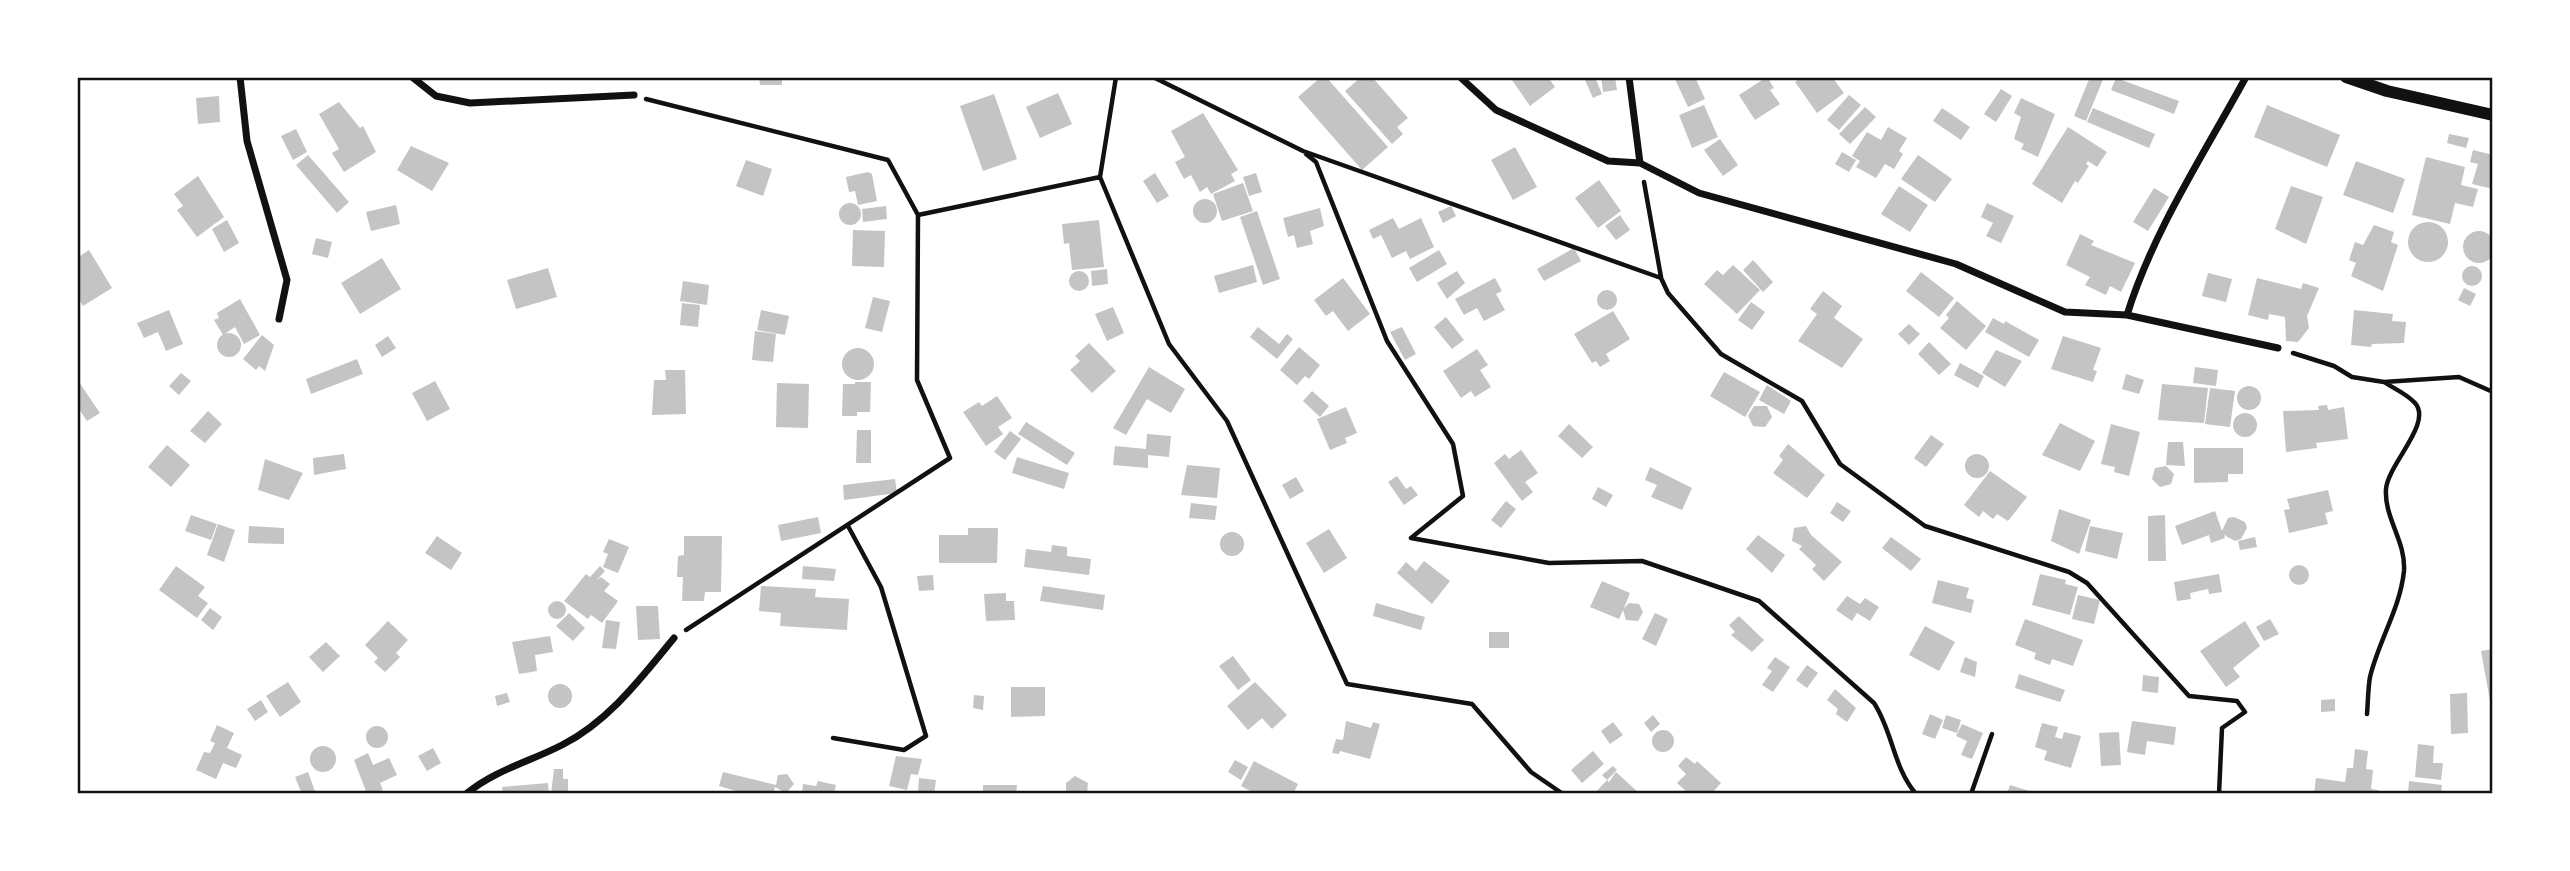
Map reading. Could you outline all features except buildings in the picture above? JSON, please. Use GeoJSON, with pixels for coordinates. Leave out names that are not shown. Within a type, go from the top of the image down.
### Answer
{"type":"FeatureCollection","features":[{"type":"Feature","properties":{"kind":"street"},"geometry":{"type":"LineString","coordinates":[[240,77],[247,141],[287,280],[279,319]]}},
{"type":"Feature","properties":{"kind":"street"},"geometry":{"type":"LineString","coordinates":[[412,77],[436,96],[470,103],[634,95]]}},
{"type":"Feature","properties":{"kind":"street"},"geometry":{"type":"LineString","coordinates":[[1460,77],[1496,110],[1608,161],[1640,163],[1699,193],[1956,264],[2065,312],[2127,315],[2278,348]]}},
{"type":"Feature","properties":{"kind":"street"},"geometry":{"type":"LineString","coordinates":[[1629,77],[1640,163]]}},
{"type":"Feature","properties":{"kind":"street"},"geometry":{"type":"LineString","coordinates":[[2127,315],[2136,285],[2165,226],[2246,77]]}},
{"type":"Feature","properties":{"kind":"street"},"geometry":{"type":"LineString","coordinates":[[2346,77],[2387,91],[2493,115]]}},
{"type":"Feature","properties":{"kind":"street"},"geometry":{"type":"LineString","coordinates":[[466,794],[510,766],[561,746],[582,733],[627,695],[674,638]]}},
{"type":"Feature","properties":{"kind":"path"},"geometry":{"type":"LineString","coordinates":[[1116,77],[1100,177],[1169,344],[1227,421],[1347,684],[1472,704],[1531,772],[1563,794]]}},
{"type":"Feature","properties":{"kind":"path"},"geometry":{"type":"LineString","coordinates":[[1153,77],[1303,151],[1661,278]]}},
{"type":"Feature","properties":{"kind":"path"},"geometry":{"type":"LineString","coordinates":[[634,95],[888,160],[918,215],[916,380],[950,458],[674,638]]}},
{"type":"Feature","properties":{"kind":"path"},"geometry":{"type":"LineString","coordinates":[[1303,151],[1316,162],[1387,341],[1453,444],[1463,496],[1411,537],[1549,563],[1642,561],[1759,601],[1874,704],[1887,724],[1904,780],[1916,794]]}},
{"type":"Feature","properties":{"kind":"path"},"geometry":{"type":"LineString","coordinates":[[1640,163],[1661,278],[1668,293],[1721,354],[1802,401],[1840,464],[1926,526],[2069,572],[2087,583],[2189,696],[2237,701],[2245,712],[2221,728],[2219,794]]}},
{"type":"Feature","properties":{"kind":"path"},"geometry":{"type":"LineString","coordinates":[[918,215],[1100,177]]}},
{"type":"Feature","properties":{"kind":"path"},"geometry":{"type":"LineString","coordinates":[[2278,348],[2334,366],[2352,377],[2384,382],[2459,377],[2493,392]]}},
{"type":"Feature","properties":{"kind":"path"},"geometry":{"type":"LineString","coordinates":[[2367,714],[2370,677],[2401,596],[2405,554],[2387,507],[2387,481],[2397,459],[2415,433],[2420,416],[2415,403],[2384,382]]}},
{"type":"Feature","properties":{"kind":"path"},"geometry":{"type":"LineString","coordinates":[[833,738],[904,750],[926,736],[881,587],[848,526]]}},
{"type":"Feature","properties":{"kind":"path"},"geometry":{"type":"LineString","coordinates":[[1971,794],[1992,734]]}}]}
